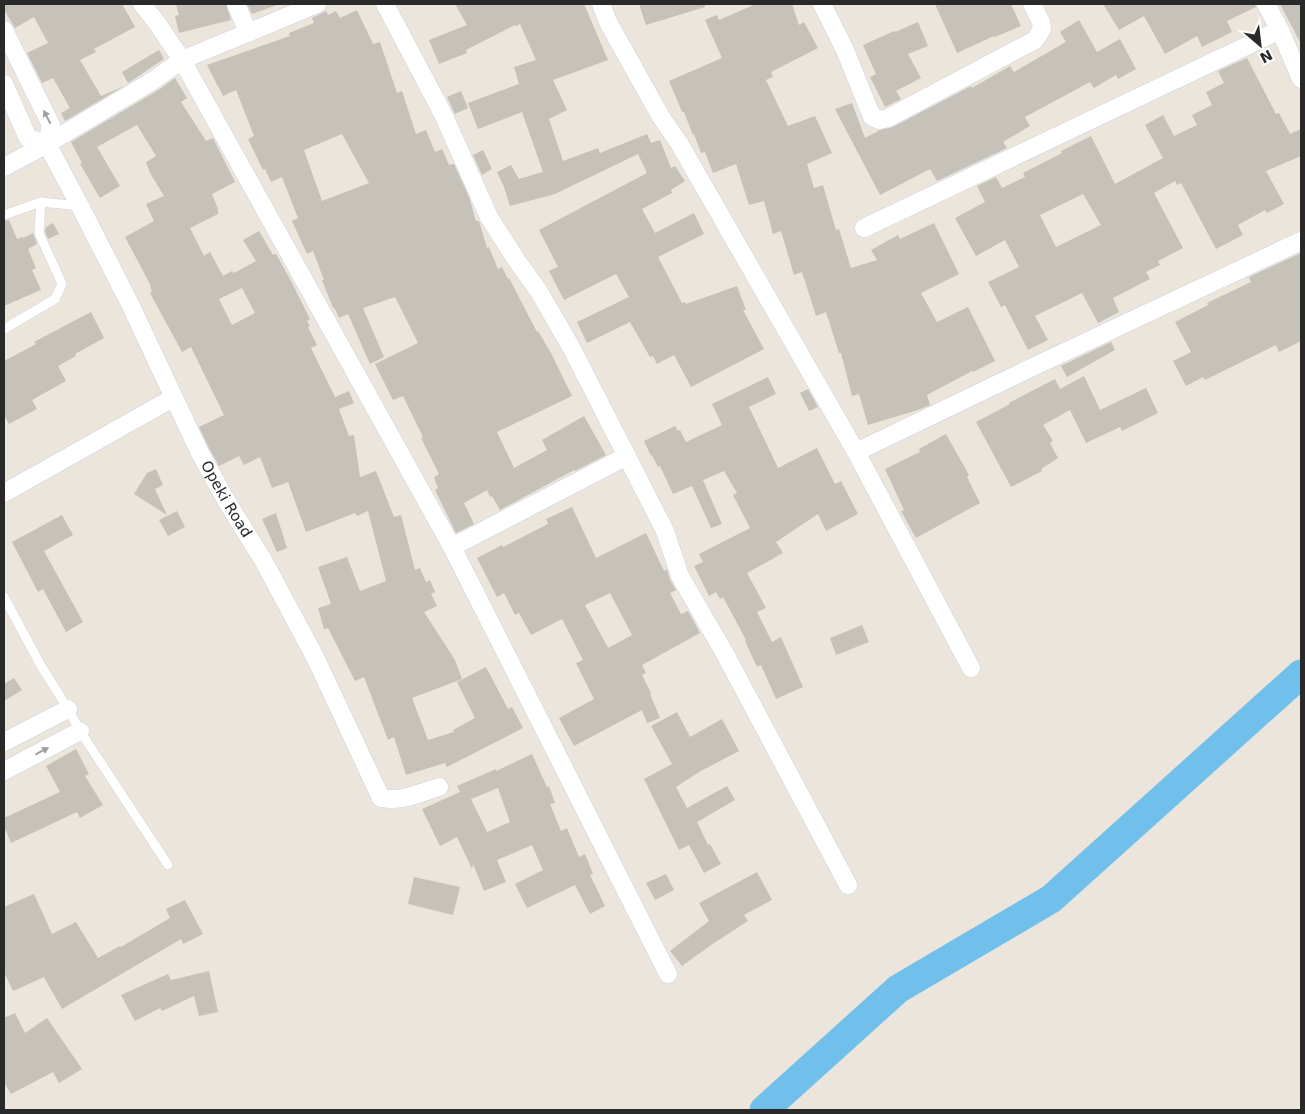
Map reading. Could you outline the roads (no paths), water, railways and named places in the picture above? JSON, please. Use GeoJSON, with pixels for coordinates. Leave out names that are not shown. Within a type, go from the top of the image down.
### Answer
{"type":"FeatureCollection","features":[{"type":"Feature","properties":{"kind":"street"},"geometry":{"type":"LineString","coordinates":[[142,4],[182,60],[452,547],[668,974]]}},
{"type":"Feature","properties":{"kind":"street"},"geometry":{"type":"LineString","coordinates":[[236,4],[248,34]]}},
{"type":"Feature","properties":{"kind":"street"},"geometry":{"type":"LineString","coordinates":[[4,167],[154,80],[182,60],[317,4]]}},
{"type":"Feature","properties":{"kind":"street"},"geometry":{"type":"LineString","coordinates":[[385,4],[443,114],[489,217],[557,322],[665,531],[680,576],[724,652],[848,885]]}},
{"type":"Feature","properties":{"kind":"street"},"geometry":{"type":"LineString","coordinates":[[601,4],[608,22],[661,118],[680,143],[856,452],[971,668]]}},
{"type":"Feature","properties":{"kind":"street"},"geometry":{"type":"LineString","coordinates":[[822,4],[845,50],[872,117],[879,120],[888,118],[1036,40],[1042,29],[1041,22],[1032,4]]}},
{"type":"Feature","properties":{"kind":"street"},"geometry":{"type":"LineString","coordinates":[[1266,4],[1280,30],[1301,80]]}},
{"type":"Feature","properties":{"kind":"street"},"geometry":{"type":"LineString","coordinates":[[4,30],[51,125],[46,144]]}},
{"type":"Feature","properties":{"kind":"street"},"geometry":{"type":"LineString","coordinates":[[864,228],[1280,30]]}},
{"type":"Feature","properties":{"kind":"street"},"geometry":{"type":"LineString","coordinates":[[4,84],[28,138],[46,144]]}},
{"type":"Feature","properties":{"kind":"street","name":"Opeki Road"},"geometry":{"type":"LineString","coordinates":[[46,144],[130,304],[173,398],[209,469],[315,657],[381,798],[390,800],[400,799],[439,787]]}},
{"type":"Feature","properties":{"kind":"street"},"geometry":{"type":"LineString","coordinates":[[856,452],[1301,241]]}},
{"type":"Feature","properties":{"kind":"street"},"geometry":{"type":"LineString","coordinates":[[4,493],[173,398]]}},
{"type":"Feature","properties":{"kind":"street"},"geometry":{"type":"LineString","coordinates":[[452,547],[627,456]]}},
{"type":"Feature","properties":{"kind":"street"},"geometry":{"type":"LineString","coordinates":[[4,742],[68,709]]}},
{"type":"Feature","properties":{"kind":"street"},"geometry":{"type":"LineString","coordinates":[[4,771],[80,731]]}},
{"type":"Feature","properties":{"kind":"lane"},"geometry":{"type":"LineString","coordinates":[[4,215],[41,202],[80,206]]}},
{"type":"Feature","properties":{"kind":"lane"},"geometry":{"type":"LineString","coordinates":[[4,329],[56,299],[62,284],[39,233],[41,202]]}},
{"type":"Feature","properties":{"kind":"lane"},"geometry":{"type":"LineString","coordinates":[[4,596],[40,664],[80,731],[168,865]]}},
{"type":"Feature","properties":{"kind":"waterway"},"geometry":{"type":"LineString","coordinates":[[764,1110],[898,989],[1051,899],[1301,674]]}}]}
